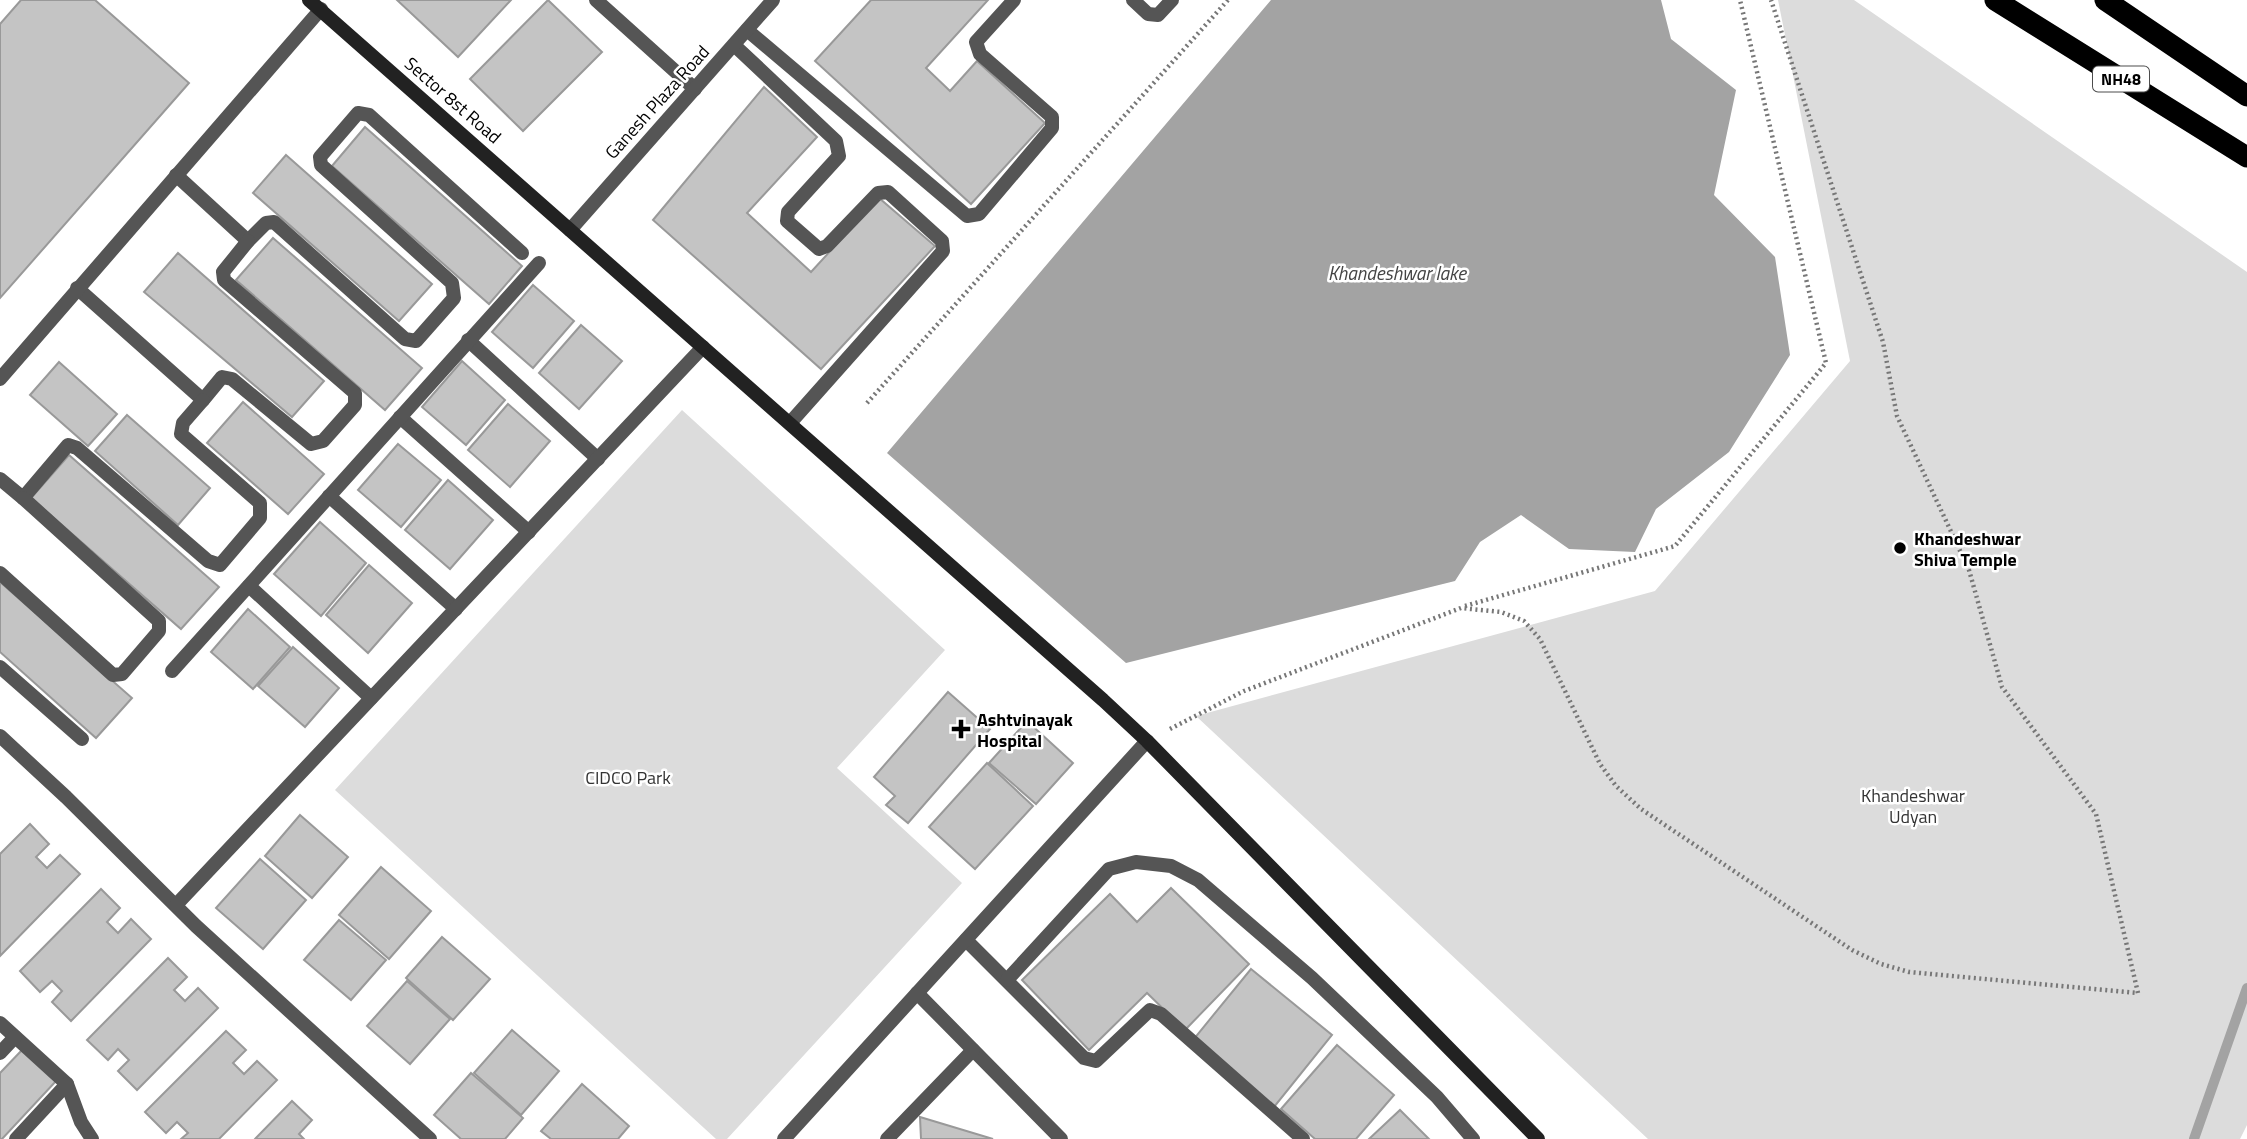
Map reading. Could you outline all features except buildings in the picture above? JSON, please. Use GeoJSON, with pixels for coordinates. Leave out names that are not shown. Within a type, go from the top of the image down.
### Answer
{"type":"FeatureCollection","features":[{"type":"Feature","properties":{"kind":"highway","name":"NH48"},"geometry":{"type":"LineString","coordinates":[[1995,0],[2247,157]]}},
{"type":"Feature","properties":{"kind":"highway"},"geometry":{"type":"LineString","coordinates":[[2105,0],[2247,96]]}},
{"type":"Feature","properties":{"kind":"street","name":"Sector 8st Road"},"geometry":{"type":"LineString","coordinates":[[309,0],[1147,741],[1538,1139]]}},
{"type":"Feature","properties":{"kind":"street"},"geometry":{"type":"LineString","coordinates":[[596,0],[695,89]]}},
{"type":"Feature","properties":{"kind":"street","name":"Ganesh Plaza Road"},"geometry":{"type":"LineString","coordinates":[[570,230],[773,0]]}},
{"type":"Feature","properties":{"kind":"street"},"geometry":{"type":"LineString","coordinates":[[747,30],[968,216],[979,214],[1052,128],[1052,117],[980,54],[976,42],[1014,0]]}},
{"type":"Feature","properties":{"kind":"street"},"geometry":{"type":"LineString","coordinates":[[1133,0],[1148,14],[1158,15],[1171,0]]}},
{"type":"Feature","properties":{"kind":"street"},"geometry":{"type":"LineString","coordinates":[[0,379],[321,9]]}},
{"type":"Feature","properties":{"kind":"street"},"geometry":{"type":"LineString","coordinates":[[734,45],[835,141],[839,156],[789,212],[786,221],[818,249],[827,246],[878,193],[888,192],[943,241],[943,251],[790,423]]}},
{"type":"Feature","properties":{"kind":"street"},"geometry":{"type":"LineString","coordinates":[[23,498],[68,445],[77,448],[208,561],[220,565],[260,518],[260,503],[181,434],[183,422],[222,377],[232,379],[311,444],[323,441],[355,405],[355,393],[224,280],[223,272],[265,223],[274,222],[405,339],[416,341],[454,298],[452,283],[321,165],[320,157],[358,113],[369,115],[522,253]]}},
{"type":"Feature","properties":{"kind":"street"},"geometry":{"type":"LineString","coordinates":[[176,175],[248,241]]}},
{"type":"Feature","properties":{"kind":"street"},"geometry":{"type":"LineString","coordinates":[[172,671],[539,263]]}},
{"type":"Feature","properties":{"kind":"street"},"geometry":{"type":"LineString","coordinates":[[77,288],[203,400]]}},
{"type":"Feature","properties":{"kind":"street"},"geometry":{"type":"LineString","coordinates":[[468,340],[598,459]]}},
{"type":"Feature","properties":{"kind":"street"},"geometry":{"type":"LineString","coordinates":[[176,905],[703,347]]}},
{"type":"Feature","properties":{"kind":"street"},"geometry":{"type":"LineString","coordinates":[[400,417],[529,532]]}},
{"type":"Feature","properties":{"kind":"street"},"geometry":{"type":"LineString","coordinates":[[0,479],[159,621],[159,631],[122,674],[113,675],[0,573]]}},
{"type":"Feature","properties":{"kind":"street"},"geometry":{"type":"LineString","coordinates":[[329,496],[456,609]]}},
{"type":"Feature","properties":{"kind":"street"},"geometry":{"type":"LineString","coordinates":[[248,586],[371,698]]}},
{"type":"Feature","properties":{"kind":"street"},"geometry":{"type":"LineString","coordinates":[[0,667],[82,739]]}},
{"type":"Feature","properties":{"kind":"street"},"geometry":{"type":"LineString","coordinates":[[0,736],[176,905],[430,1139]]}},
{"type":"Feature","properties":{"kind":"street"},"geometry":{"type":"LineString","coordinates":[[784,1139],[1147,741]]}},
{"type":"Feature","properties":{"kind":"street"},"geometry":{"type":"LineString","coordinates":[[1007,979],[1109,869],[1136,862],[1171,866],[1198,880],[1312,978],[1437,1097],[1473,1139]]}},
{"type":"Feature","properties":{"kind":"street"},"geometry":{"type":"LineString","coordinates":[[966,940],[1084,1058],[1096,1061],[1150,1010],[1161,1014],[1303,1139]]}},
{"type":"Feature","properties":{"kind":"street"},"geometry":{"type":"LineString","coordinates":[[917,993],[1061,1139]]}},
{"type":"Feature","properties":{"kind":"street"},"geometry":{"type":"LineString","coordinates":[[0,1023],[68,1084],[81,1122],[92,1139]]}},
{"type":"Feature","properties":{"kind":"street"},"geometry":{"type":"LineString","coordinates":[[0,1053],[15,1037]]}},
{"type":"Feature","properties":{"kind":"street"},"geometry":{"type":"LineString","coordinates":[[887,1139],[973,1050]]}},
{"type":"Feature","properties":{"kind":"street"},"geometry":{"type":"LineString","coordinates":[[16,1139],[68,1084]]}},
{"type":"Feature","properties":{"kind":"path"},"geometry":{"type":"LineString","coordinates":[[867,402],[1228,0]]}},
{"type":"Feature","properties":{"kind":"path"},"geometry":{"type":"LineString","coordinates":[[1147,741],[1244,691],[1461,608],[1675,546],[1826,363],[1740,0]]}},
{"type":"Feature","properties":{"kind":"path"},"geometry":{"type":"LineString","coordinates":[[1461,608],[1501,612],[1524,621],[1539,639],[1600,764],[1616,786],[1640,810],[1852,950],[1881,964],[1909,972],[2138,993],[2096,814],[2002,687],[1969,570],[1897,416],[1883,342],[1771,0]]}},
{"type":"Feature","properties":{"kind":"green space","name":"Khandeshwar Udyan"},"geometry":{"type":"Polygon","coordinates":[[[1778,0],[1854,0],[2247,272],[2247,1125],[2240,1139],[1648,1139],[1196,716],[1655,591],[1850,361],[1778,0]]]}},
{"type":"Feature","properties":{"kind":"green space","name":"CIDCO Park"},"geometry":{"type":"Polygon","coordinates":[[[682,410],[945,650],[837,768],[962,883],[727,1139],[716,1139],[335,790],[682,410]]]}},
{"type":"Feature","properties":{"kind":"water","name":"Khandeshwar lake"},"geometry":{"type":"Polygon","coordinates":[[[1271,0],[1661,0],[1671,39],[1736,90],[1714,195],[1775,257],[1790,355],[1729,452],[1656,509],[1635,552],[1569,549],[1521,515],[1480,542],[1455,581],[1126,663],[887,453],[1271,0]]]}},
{"type":"Feature","properties":{"kind":"waterway"},"geometry":{"type":"LineString","coordinates":[[2194,1139],[2247,988]]}},
{"type":"Feature","properties":{"kind":"place","name":"Khandeshwar Shiva Temple"},"geometry":{"type":"Point","coordinates":[1900,548]}},
{"type":"Feature","properties":{"kind":"place","name":"Ashtvinayak Hospital"},"geometry":{"type":"Point","coordinates":[961,729]}}]}
